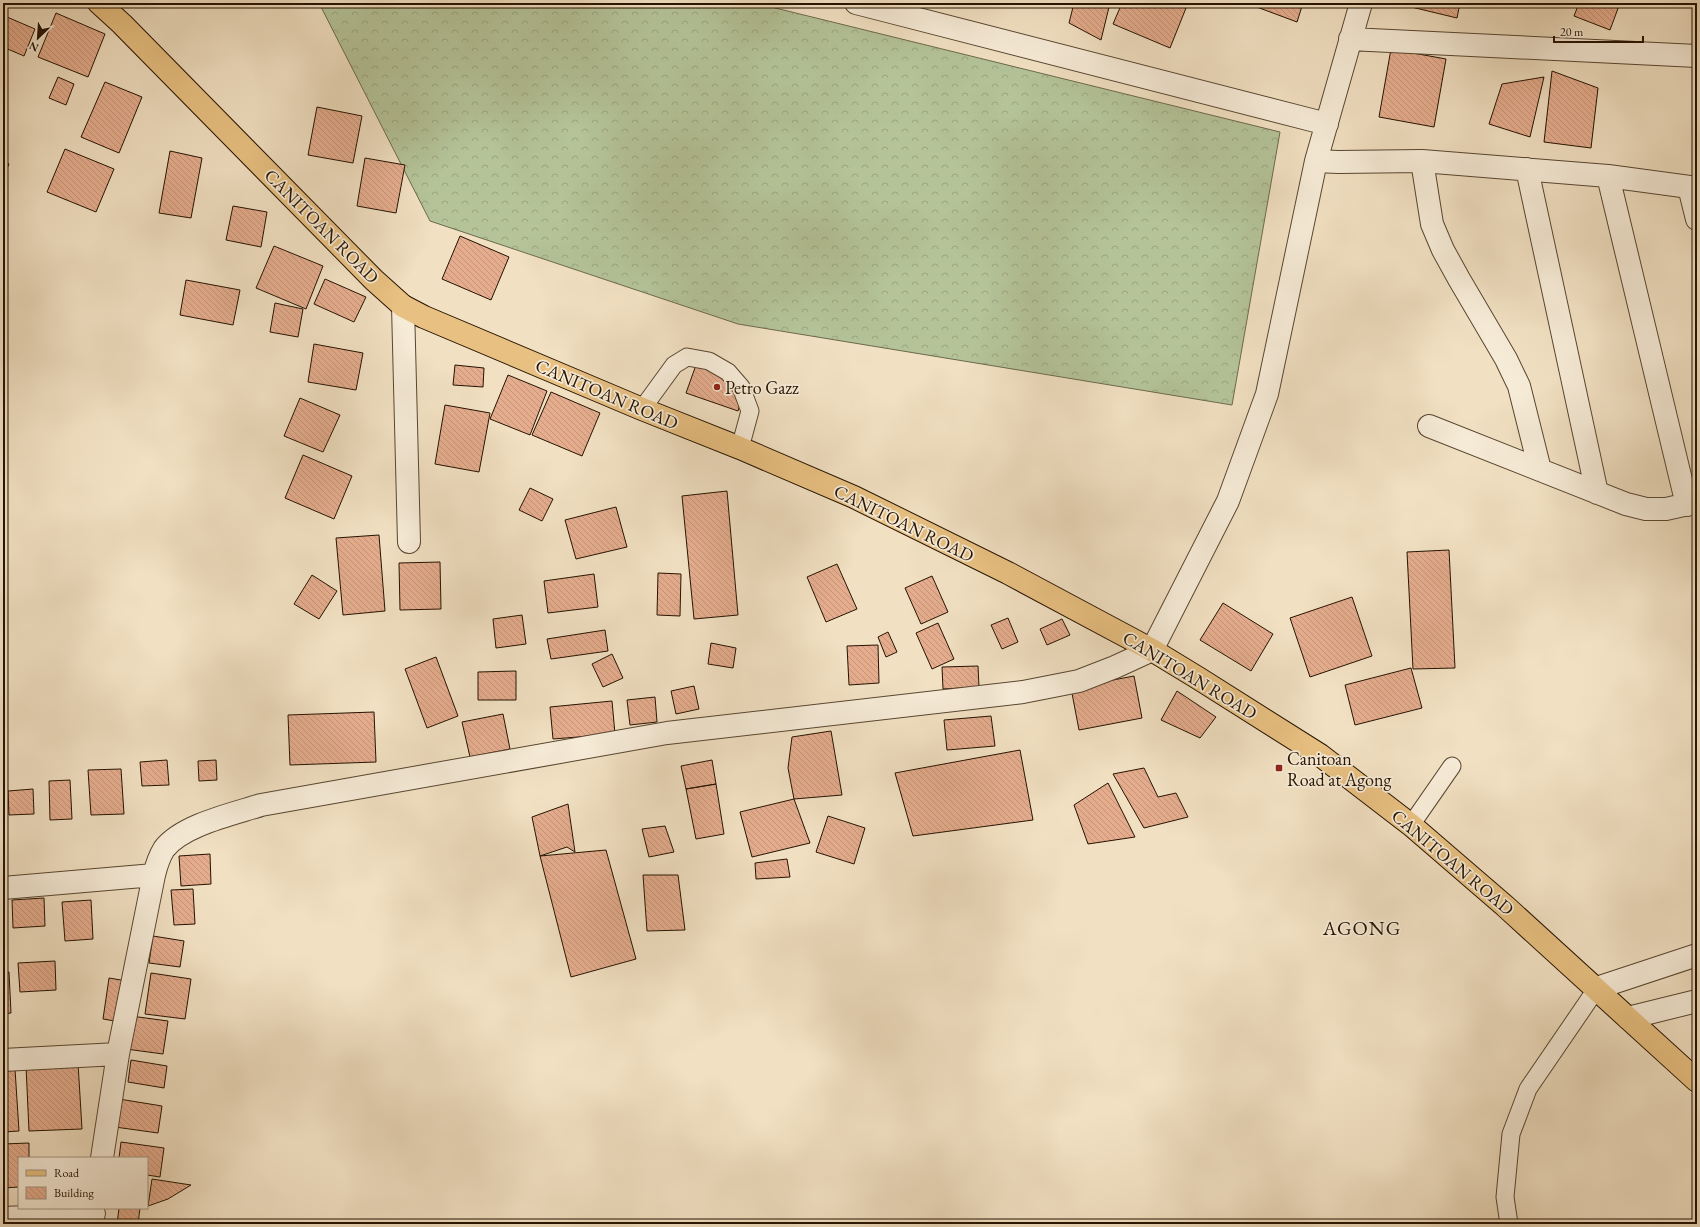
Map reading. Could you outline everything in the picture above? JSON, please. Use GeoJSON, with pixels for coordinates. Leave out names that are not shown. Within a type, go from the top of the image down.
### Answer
{"type":"FeatureCollection","features":[{"type":"Feature","properties":{"kind":"main road","name":"CANITOAN ROAD"},"geometry":{"type":"LineString","coordinates":[[99,3],[122,24],[374,280],[403,306],[424,317],[642,409],[740,448],[854,498],[1008,572],[1152,650],[1320,755],[1411,825],[1597,988],[1697,1081]]}},
{"type":"Feature","properties":{"kind":"street"},"geometry":{"type":"LineString","coordinates":[[856,3],[1327,124]]}},
{"type":"Feature","properties":{"kind":"street"},"geometry":{"type":"LineString","coordinates":[[102,1157],[118,1054],[154,875],[164,849],[179,835],[207,822],[261,805],[667,733],[1023,692],[1079,681],[1152,650],[1228,501],[1267,394],[1316,161],[1361,3]]}},
{"type":"Feature","properties":{"kind":"street"},"geometry":{"type":"LineString","coordinates":[[1350,39],[1697,56]]}},
{"type":"Feature","properties":{"kind":"street"},"geometry":{"type":"LineString","coordinates":[[1316,161],[1422,161],[1608,176],[1693,187],[1697,219]]}},
{"type":"Feature","properties":{"kind":"street"},"geometry":{"type":"LineString","coordinates":[[1422,161],[1432,224],[1443,250],[1459,280],[1506,359],[1519,386],[1540,470]]}},
{"type":"Feature","properties":{"kind":"street"},"geometry":{"type":"LineString","coordinates":[[1527,169],[1598,493]]}},
{"type":"Feature","properties":{"kind":"street"},"geometry":{"type":"LineString","coordinates":[[1429,426],[1626,504],[1646,510],[1666,509],[1692,503],[1608,176]]}},
{"type":"Feature","properties":{"kind":"street"},"geometry":{"type":"LineString","coordinates":[[403,306],[409,542]]}},
{"type":"Feature","properties":{"kind":"street"},"geometry":{"type":"LineString","coordinates":[[3,888],[154,875]]}},
{"type":"Feature","properties":{"kind":"street"},"geometry":{"type":"LineString","coordinates":[[1597,988],[1697,955]]}},
{"type":"Feature","properties":{"kind":"street"},"geometry":{"type":"LineString","coordinates":[[1628,1018],[1697,1001]]}},
{"type":"Feature","properties":{"kind":"street"},"geometry":{"type":"LineString","coordinates":[[3,1060],[118,1054]]}},
{"type":"Feature","properties":{"kind":"street"},"geometry":{"type":"LineString","coordinates":[[3,1218],[93,1215]]}},
{"type":"Feature","properties":{"kind":"lane"},"geometry":{"type":"LineString","coordinates":[[642,409],[674,365],[688,357],[709,361],[728,372],[741,387],[750,410],[740,448]]}},
{"type":"Feature","properties":{"kind":"lane"},"geometry":{"type":"LineString","coordinates":[[1411,825],[1452,766]]}},
{"type":"Feature","properties":{"kind":"lane"},"geometry":{"type":"LineString","coordinates":[[1508,1224],[1505,1197],[1511,1134],[1528,1089],[1597,988]]}},
{"type":"Feature","properties":{"kind":"green space"},"geometry":{"type":"Polygon","coordinates":[[[319,3],[755,3],[1280,132],[1232,405],[738,324],[430,221],[319,3]]]}},
{"type":"Feature","properties":{"kind":"building"},"geometry":{"type":"Polygon","coordinates":[[[1074,3],[1110,3],[1101,40],[1069,23],[1074,3]]]}},
{"type":"Feature","properties":{"kind":"building"},"geometry":{"type":"Polygon","coordinates":[[[1122,3],[1188,3],[1170,48],[1113,24],[1122,3]]]}},
{"type":"Feature","properties":{"kind":"building"},"geometry":{"type":"Polygon","coordinates":[[[1246,3],[1303,3],[1297,22],[1246,3]]]}},
{"type":"Feature","properties":{"kind":"building"},"geometry":{"type":"Polygon","coordinates":[[[1403,3],[1460,3],[1457,18],[1403,5],[1403,3]]]}},
{"type":"Feature","properties":{"kind":"building"},"geometry":{"type":"Polygon","coordinates":[[[1579,3],[1620,3],[1610,30],[1574,16],[1579,3]]]}},
{"type":"Feature","properties":{"kind":"building"},"geometry":{"type":"Polygon","coordinates":[[[56,13],[105,34],[88,77],[38,57],[56,13]]]}},
{"type":"Feature","properties":{"kind":"building"},"geometry":{"type":"Polygon","coordinates":[[[7,17],[35,29],[24,56],[3,47],[3,26],[7,17]]]}},
{"type":"Feature","properties":{"kind":"building"},"geometry":{"type":"Polygon","coordinates":[[[1391,49],[1446,59],[1434,127],[1379,117],[1391,49]]]}},
{"type":"Feature","properties":{"kind":"building"},"geometry":{"type":"Polygon","coordinates":[[[1552,71],[1598,88],[1591,148],[1544,142],[1552,71]]]}},
{"type":"Feature","properties":{"kind":"building"},"geometry":{"type":"Polygon","coordinates":[[[58,77],[74,84],[66,105],[49,98],[58,77]]]}},
{"type":"Feature","properties":{"kind":"building"},"geometry":{"type":"Polygon","coordinates":[[[1544,77],[1530,137],[1489,124],[1502,84],[1544,77]]]}},
{"type":"Feature","properties":{"kind":"building"},"geometry":{"type":"Polygon","coordinates":[[[105,82],[142,97],[119,153],[81,137],[105,82]]]}},
{"type":"Feature","properties":{"kind":"building"},"geometry":{"type":"Polygon","coordinates":[[[317,107],[362,116],[353,163],[308,155],[317,107]]]}},
{"type":"Feature","properties":{"kind":"building"},"geometry":{"type":"Polygon","coordinates":[[[65,149],[114,169],[96,212],[47,192],[65,149]]]}},
{"type":"Feature","properties":{"kind":"building"},"geometry":{"type":"Polygon","coordinates":[[[170,151],[202,158],[191,218],[159,213],[170,151]]]}},
{"type":"Feature","properties":{"kind":"building"},"geometry":{"type":"Polygon","coordinates":[[[365,158],[405,165],[396,213],[357,206],[365,158]]]}},
{"type":"Feature","properties":{"kind":"building"},"geometry":{"type":"Polygon","coordinates":[[[3,161],[9,164],[3,178],[3,161]]]}},
{"type":"Feature","properties":{"kind":"building"},"geometry":{"type":"Polygon","coordinates":[[[233,206],[267,212],[261,247],[226,240],[233,206]]]}},
{"type":"Feature","properties":{"kind":"building"},"geometry":{"type":"Polygon","coordinates":[[[460,236],[509,257],[491,300],[442,279],[460,236]]]}},
{"type":"Feature","properties":{"kind":"building"},"geometry":{"type":"Polygon","coordinates":[[[274,246],[323,266],[306,309],[256,288],[274,246]]]}},
{"type":"Feature","properties":{"kind":"building"},"geometry":{"type":"Polygon","coordinates":[[[325,279],[366,297],[354,322],[314,304],[325,279]]]}},
{"type":"Feature","properties":{"kind":"building"},"geometry":{"type":"Polygon","coordinates":[[[186,280],[240,290],[233,325],[180,315],[186,280]]]}},
{"type":"Feature","properties":{"kind":"building"},"geometry":{"type":"Polygon","coordinates":[[[275,303],[303,309],[298,337],[270,332],[275,303]]]}},
{"type":"Feature","properties":{"kind":"building"},"geometry":{"type":"Polygon","coordinates":[[[314,344],[363,353],[356,390],[308,382],[314,344]]]}},
{"type":"Feature","properties":{"kind":"building"},"geometry":{"type":"Polygon","coordinates":[[[455,365],[484,368],[483,387],[453,385],[455,365]]]}},
{"type":"Feature","properties":{"kind":"building","name":"Petro Gazz"},"geometry":{"type":"Polygon","coordinates":[[[696,365],[747,382],[738,411],[686,393],[696,365]]]}},
{"type":"Feature","properties":{"kind":"building"},"geometry":{"type":"Polygon","coordinates":[[[508,375],[547,391],[530,435],[490,419],[508,375]]]}},
{"type":"Feature","properties":{"kind":"building"},"geometry":{"type":"Polygon","coordinates":[[[551,392],[600,413],[582,456],[532,435],[551,392]]]}},
{"type":"Feature","properties":{"kind":"building"},"geometry":{"type":"Polygon","coordinates":[[[300,398],[340,415],[323,452],[284,436],[300,398]]]}},
{"type":"Feature","properties":{"kind":"building"},"geometry":{"type":"Polygon","coordinates":[[[445,405],[490,413],[479,472],[435,464],[445,405]]]}},
{"type":"Feature","properties":{"kind":"building"},"geometry":{"type":"Polygon","coordinates":[[[303,455],[352,476],[334,519],[285,498],[303,455]]]}},
{"type":"Feature","properties":{"kind":"building"},"geometry":{"type":"Polygon","coordinates":[[[530,488],[553,499],[542,521],[519,510],[530,488]]]}},
{"type":"Feature","properties":{"kind":"building"},"geometry":{"type":"Polygon","coordinates":[[[727,491],[738,615],[694,619],[682,496],[727,491]]]}},
{"type":"Feature","properties":{"kind":"building"},"geometry":{"type":"Polygon","coordinates":[[[616,507],[627,547],[576,559],[565,520],[616,507]]]}},
{"type":"Feature","properties":{"kind":"building"},"geometry":{"type":"Polygon","coordinates":[[[379,535],[385,611],[343,615],[336,538],[379,535]]]}},
{"type":"Feature","properties":{"kind":"building"},"geometry":{"type":"Polygon","coordinates":[[[1449,550],[1455,668],[1413,669],[1407,552],[1449,550]]]}},
{"type":"Feature","properties":{"kind":"building"},"geometry":{"type":"Polygon","coordinates":[[[440,562],[441,609],[400,610],[399,563],[440,562]]]}},
{"type":"Feature","properties":{"kind":"building"},"geometry":{"type":"Polygon","coordinates":[[[837,564],[857,609],[826,622],[807,577],[837,564]]]}},
{"type":"Feature","properties":{"kind":"building"},"geometry":{"type":"Polygon","coordinates":[[[658,573],[681,574],[680,616],[657,615],[658,573]]]}},
{"type":"Feature","properties":{"kind":"building"},"geometry":{"type":"Polygon","coordinates":[[[594,574],[598,607],[548,613],[544,581],[594,574]]]}},
{"type":"Feature","properties":{"kind":"building"},"geometry":{"type":"Polygon","coordinates":[[[312,575],[337,591],[319,619],[294,604],[312,575]]]}},
{"type":"Feature","properties":{"kind":"building"},"geometry":{"type":"Polygon","coordinates":[[[932,576],[948,612],[921,624],[905,588],[932,576]]]}},
{"type":"Feature","properties":{"kind":"building"},"geometry":{"type":"Polygon","coordinates":[[[1352,597],[1372,656],[1310,677],[1290,618],[1352,597]]]}},
{"type":"Feature","properties":{"kind":"building"},"geometry":{"type":"Polygon","coordinates":[[[1223,603],[1273,634],[1251,671],[1200,640],[1223,603]]]}},
{"type":"Feature","properties":{"kind":"building"},"geometry":{"type":"Polygon","coordinates":[[[522,615],[526,644],[496,648],[493,619],[522,615]]]}},
{"type":"Feature","properties":{"kind":"building"},"geometry":{"type":"Polygon","coordinates":[[[1008,618],[1018,642],[1002,649],[991,625],[1008,618]]]}},
{"type":"Feature","properties":{"kind":"building"},"geometry":{"type":"Polygon","coordinates":[[[1062,619],[1070,635],[1047,645],[1040,629],[1062,619]]]}},
{"type":"Feature","properties":{"kind":"building"},"geometry":{"type":"Polygon","coordinates":[[[938,623],[954,659],[932,669],[916,633],[938,623]]]}},
{"type":"Feature","properties":{"kind":"building"},"geometry":{"type":"Polygon","coordinates":[[[605,630],[608,651],[551,659],[547,639],[605,630]]]}},
{"type":"Feature","properties":{"kind":"building"},"geometry":{"type":"Polygon","coordinates":[[[888,632],[897,652],[886,657],[878,637],[888,632]]]}},
{"type":"Feature","properties":{"kind":"building"},"geometry":{"type":"Polygon","coordinates":[[[711,643],[736,648],[733,668],[708,664],[711,643]]]}},
{"type":"Feature","properties":{"kind":"building"},"geometry":{"type":"Polygon","coordinates":[[[878,645],[879,683],[849,685],[847,646],[878,645]]]}},
{"type":"Feature","properties":{"kind":"building"},"geometry":{"type":"Polygon","coordinates":[[[612,654],[623,678],[603,687],[592,664],[612,654]]]}},
{"type":"Feature","properties":{"kind":"building"},"geometry":{"type":"Polygon","coordinates":[[[436,657],[458,716],[427,728],[405,669],[436,657]]]}},
{"type":"Feature","properties":{"kind":"building"},"geometry":{"type":"Polygon","coordinates":[[[978,666],[979,687],[943,689],[942,667],[978,666]]]}},
{"type":"Feature","properties":{"kind":"building"},"geometry":{"type":"Polygon","coordinates":[[[1411,668],[1422,708],[1355,725],[1345,685],[1411,668]]]}},
{"type":"Feature","properties":{"kind":"building"},"geometry":{"type":"Polygon","coordinates":[[[516,671],[516,700],[478,700],[478,672],[516,671]]]}},
{"type":"Feature","properties":{"kind":"building"},"geometry":{"type":"Polygon","coordinates":[[[1134,676],[1142,718],[1079,730],[1071,688],[1134,676]]]}},
{"type":"Feature","properties":{"kind":"building"},"geometry":{"type":"Polygon","coordinates":[[[694,686],[699,709],[676,714],[671,691],[694,686]]]}},
{"type":"Feature","properties":{"kind":"building"},"geometry":{"type":"Polygon","coordinates":[[[1177,691],[1216,717],[1200,738],[1161,720],[1177,691]]]}},
{"type":"Feature","properties":{"kind":"building"},"geometry":{"type":"Polygon","coordinates":[[[655,697],[657,722],[630,725],[627,700],[655,697]]]}},
{"type":"Feature","properties":{"kind":"building"},"geometry":{"type":"Polygon","coordinates":[[[612,701],[615,734],[553,739],[550,707],[612,701]]]}},
{"type":"Feature","properties":{"kind":"building"},"geometry":{"type":"Polygon","coordinates":[[[374,712],[376,762],[290,765],[288,715],[374,712]]]}},
{"type":"Feature","properties":{"kind":"building"},"geometry":{"type":"Polygon","coordinates":[[[503,714],[510,749],[470,757],[462,722],[503,714]]]}},
{"type":"Feature","properties":{"kind":"building"},"geometry":{"type":"Polygon","coordinates":[[[991,716],[995,746],[947,750],[944,720],[991,716]]]}},
{"type":"Feature","properties":{"kind":"building"},"geometry":{"type":"Polygon","coordinates":[[[831,731],[842,795],[794,799],[788,768],[792,737],[831,731]]]}},
{"type":"Feature","properties":{"kind":"building"},"geometry":{"type":"Polygon","coordinates":[[[1020,750],[1033,820],[913,836],[895,773],[1020,750]]]}},
{"type":"Feature","properties":{"kind":"building"},"geometry":{"type":"Polygon","coordinates":[[[167,760],[169,785],[142,786],[140,762],[167,760]]]}},
{"type":"Feature","properties":{"kind":"building"},"geometry":{"type":"Polygon","coordinates":[[[216,760],[217,780],[199,781],[198,761],[216,760]]]}},
{"type":"Feature","properties":{"kind":"building"},"geometry":{"type":"Polygon","coordinates":[[[712,760],[716,784],[686,789],[681,766],[712,760]]]}},
{"type":"Feature","properties":{"kind":"building"},"geometry":{"type":"Polygon","coordinates":[[[1144,768],[1158,797],[1176,793],[1188,817],[1144,828],[1113,774],[1144,768]]]}},
{"type":"Feature","properties":{"kind":"building"},"geometry":{"type":"Polygon","coordinates":[[[121,769],[124,814],[91,815],[88,770],[121,769]]]}},
{"type":"Feature","properties":{"kind":"building"},"geometry":{"type":"Polygon","coordinates":[[[70,780],[72,819],[50,820],[49,781],[70,780]]]}},
{"type":"Feature","properties":{"kind":"building"},"geometry":{"type":"Polygon","coordinates":[[[1108,783],[1135,837],[1088,844],[1074,805],[1108,783]]]}},
{"type":"Feature","properties":{"kind":"building"},"geometry":{"type":"Polygon","coordinates":[[[716,784],[724,834],[696,839],[686,789],[716,784]]]}},
{"type":"Feature","properties":{"kind":"building"},"geometry":{"type":"Polygon","coordinates":[[[33,789],[34,814],[9,815],[8,791],[33,789]]]}},
{"type":"Feature","properties":{"kind":"building"},"geometry":{"type":"Polygon","coordinates":[[[794,799],[810,843],[752,857],[740,812],[794,799]]]}},
{"type":"Feature","properties":{"kind":"building"},"geometry":{"type":"Polygon","coordinates":[[[568,804],[575,852],[567,847],[540,856],[532,817],[568,804]]]}},
{"type":"Feature","properties":{"kind":"building"},"geometry":{"type":"Polygon","coordinates":[[[828,816],[865,828],[854,864],[816,852],[828,816]]]}},
{"type":"Feature","properties":{"kind":"building"},"geometry":{"type":"Polygon","coordinates":[[[665,826],[674,852],[649,857],[642,829],[665,826]]]}},
{"type":"Feature","properties":{"kind":"building"},"geometry":{"type":"Polygon","coordinates":[[[606,850],[636,959],[571,977],[540,856],[606,850]]]}},
{"type":"Feature","properties":{"kind":"building"},"geometry":{"type":"Polygon","coordinates":[[[210,854],[211,884],[181,886],[179,856],[210,854]]]}},
{"type":"Feature","properties":{"kind":"building"},"geometry":{"type":"Polygon","coordinates":[[[787,859],[790,877],[756,879],[755,863],[787,859]]]}},
{"type":"Feature","properties":{"kind":"building"},"geometry":{"type":"Polygon","coordinates":[[[643,875],[678,875],[685,930],[647,931],[643,875]]]}},
{"type":"Feature","properties":{"kind":"building"},"geometry":{"type":"Polygon","coordinates":[[[193,889],[195,924],[174,925],[171,890],[193,889]]]}},
{"type":"Feature","properties":{"kind":"building"},"geometry":{"type":"Polygon","coordinates":[[[44,898],[45,926],[13,928],[12,900],[44,898]]]}},
{"type":"Feature","properties":{"kind":"building"},"geometry":{"type":"Polygon","coordinates":[[[91,900],[93,939],[65,941],[62,902],[91,900]]]}},
{"type":"Feature","properties":{"kind":"building"},"geometry":{"type":"Polygon","coordinates":[[[153,936],[184,941],[180,967],[149,963],[153,936]]]}},
{"type":"Feature","properties":{"kind":"building"},"geometry":{"type":"Polygon","coordinates":[[[55,961],[56,990],[20,992],[18,963],[55,961]]]}},
{"type":"Feature","properties":{"kind":"building"},"geometry":{"type":"Polygon","coordinates":[[[3,972],[9,972],[11,1013],[3,1014],[3,972]]]}},
{"type":"Feature","properties":{"kind":"building"},"geometry":{"type":"Polygon","coordinates":[[[151,973],[191,979],[185,1019],[145,1014],[151,973]]]}},
{"type":"Feature","properties":{"kind":"building"},"geometry":{"type":"Polygon","coordinates":[[[109,978],[127,981],[121,1022],[103,1019],[109,978]]]}},
{"type":"Feature","properties":{"kind":"building"},"geometry":{"type":"Polygon","coordinates":[[[131,1016],[168,1021],[163,1054],[126,1049],[131,1016]]]}},
{"type":"Feature","properties":{"kind":"building"},"geometry":{"type":"Polygon","coordinates":[[[131,1060],[167,1066],[164,1088],[128,1082],[131,1060]]]}},
{"type":"Feature","properties":{"kind":"building"},"geometry":{"type":"Polygon","coordinates":[[[78,1063],[82,1129],[29,1131],[26,1066],[78,1063]]]}},
{"type":"Feature","properties":{"kind":"building"},"geometry":{"type":"Polygon","coordinates":[[[15,1069],[19,1131],[3,1132],[3,1070],[15,1069]]]}},
{"type":"Feature","properties":{"kind":"building"},"geometry":{"type":"Polygon","coordinates":[[[119,1099],[162,1106],[158,1133],[115,1127],[119,1099]]]}},
{"type":"Feature","properties":{"kind":"building"},"geometry":{"type":"Polygon","coordinates":[[[121,1142],[164,1148],[160,1177],[148,1175],[148,1157],[119,1157],[121,1142]]]}},
{"type":"Feature","properties":{"kind":"building"},"geometry":{"type":"Polygon","coordinates":[[[29,1143],[29,1157],[18,1157],[18,1187],[3,1188],[3,1144],[29,1143]]]}},
{"type":"Feature","properties":{"kind":"building"},"geometry":{"type":"Polygon","coordinates":[[[152,1179],[191,1185],[168,1199],[148,1206],[152,1179]]]}},
{"type":"Feature","properties":{"kind":"building"},"geometry":{"type":"Polygon","coordinates":[[[119,1209],[140,1209],[138,1224],[117,1224],[119,1209]]]}},
{"type":"Feature","properties":{"kind":"place","name":"Petro Gazz"},"geometry":{"type":"Point","coordinates":[717,387]}},
{"type":"Feature","properties":{"kind":"place","name":"Canitoan Road at Agong"},"geometry":{"type":"Point","coordinates":[1279,768]}},
{"type":"Feature","properties":{"kind":"district","name":"AGONG"},"geometry":{"type":"Point","coordinates":[1362,928]}}]}
